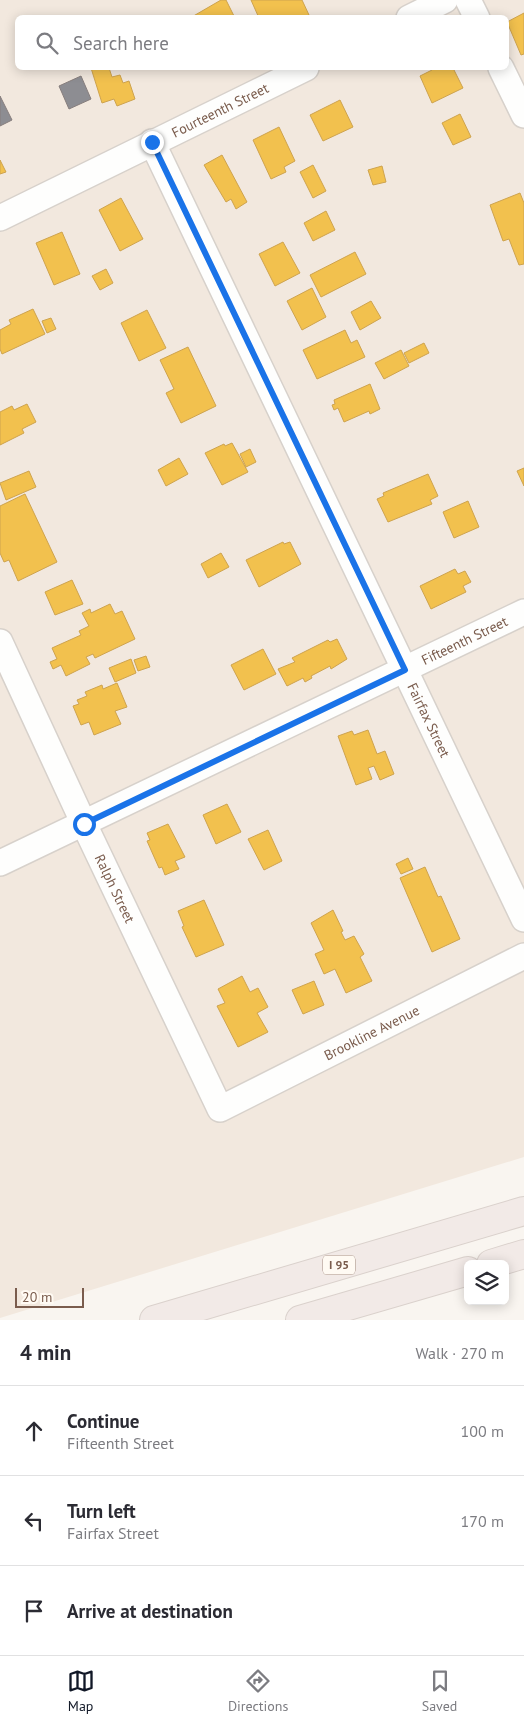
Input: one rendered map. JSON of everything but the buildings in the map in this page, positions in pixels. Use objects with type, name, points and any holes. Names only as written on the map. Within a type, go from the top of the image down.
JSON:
[{"type":"highway","name":"I 95","points":[[154,1320],[524,1210]]},
{"type":"highway","points":[[504,1260],[524,1254]]},
{"type":"highway","points":[[300,1320],[464,1272]]},
{"type":"street","points":[[415,15],[445,0]]},
{"type":"street","points":[[468,0],[475,15]]},
{"type":"street","name":"Fourteenth Street","points":[[0,218],[302,70]]},
{"type":"street","points":[[502,70],[524,115]]},
{"type":"street","name":"Fairfax Street","points":[[152,142],[524,919]]},
{"type":"street","name":"Fifteenth Street","points":[[0,863],[524,612]]},
{"type":"street","name":"Ralph Street","points":[[0,642],[84,824],[220,1109]]},
{"type":"street","name":"Brookline Avenue","points":[[220,1109],[524,956]]},
{"type":"shaded area","points":[[0,0],[524,0],[524,1157],[0,1318]]},
{"type":"route","points":[[84,824],[405,670],[152,142]]}]
